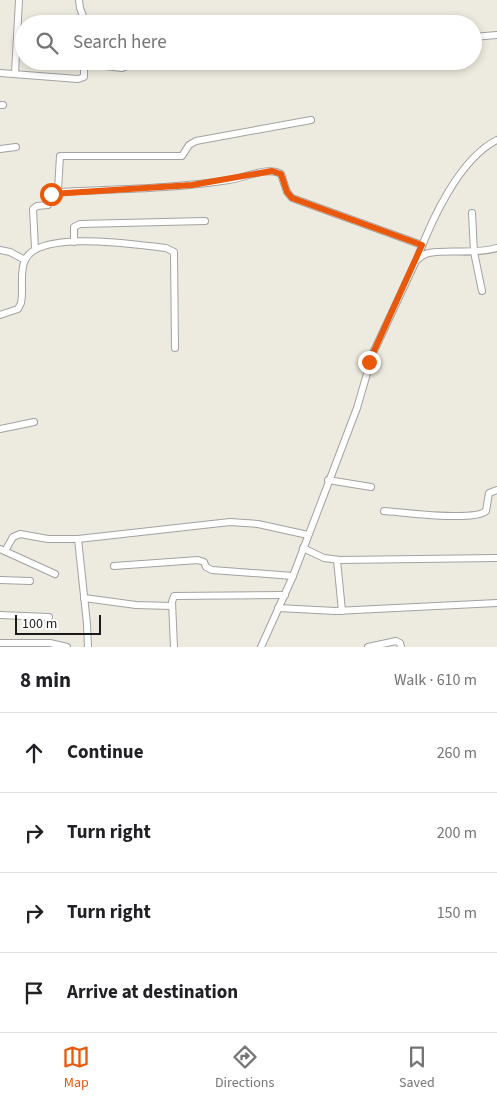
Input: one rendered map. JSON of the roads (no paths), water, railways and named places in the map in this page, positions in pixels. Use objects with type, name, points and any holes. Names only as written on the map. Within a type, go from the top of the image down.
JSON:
[{"type":"street","points":[[18,15],[19,0]]},
{"type":"street","points":[[79,0],[83,15]]},
{"type":"street","points":[[482,36],[497,35]]},
{"type":"street","points":[[0,73],[78,79],[84,77],[84,70]]},
{"type":"street","points":[[56,192],[60,156],[182,156],[189,145],[196,141],[312,120]]},
{"type":"street","points":[[261,647],[293,576],[357,408],[372,353],[416,261],[440,204],[481,150],[497,140]]},
{"type":"street","points":[[0,149],[16,147]]},
{"type":"street","points":[[36,249],[33,209],[37,206],[48,205],[50,195],[56,192],[192,185],[272,171],[281,174],[287,192],[292,198],[422,245]]},
{"type":"street","points":[[472,213],[474,252],[482,290]]},
{"type":"street","points":[[74,242],[74,227],[80,224],[205,221]]},
{"type":"street","points":[[0,315],[18,309],[21,303],[25,260],[36,249],[46,244],[74,242],[171,249],[174,252],[175,348]]},
{"type":"street","points":[[416,261],[421,256],[430,252],[474,252],[497,248]]},
{"type":"street","points":[[0,250],[10,252],[25,260]]},
{"type":"street","points":[[0,429],[34,422]]},
{"type":"street","points":[[328,480],[371,487]]},
{"type":"street","points":[[384,511],[446,516],[479,514],[486,511],[489,493],[497,490]]},
{"type":"street","points":[[55,574],[3,550],[16,535],[48,539],[78,539],[230,522],[258,524],[308,535]]},
{"type":"street","points":[[78,539],[88,647]]},
{"type":"street","points":[[303,548],[324,558],[337,560],[497,558]]},
{"type":"street","points":[[114,566],[198,560],[204,562],[206,567],[212,570],[293,576]]},
{"type":"street","points":[[337,560],[342,611]]},
{"type":"street","points":[[0,580],[30,581]]},
{"type":"street","points":[[174,647],[172,606],[173,598],[177,595],[285,595]]},
{"type":"street","points":[[84,598],[136,605],[172,606]]},
{"type":"street","points":[[278,608],[342,611],[497,603]]},
{"type":"street","points":[[0,615],[49,616]]},
{"type":"street","points":[[368,647],[396,641],[400,643],[401,647]]},
{"type":"street","points":[[0,643],[32,645],[50,643],[67,647]]}]
